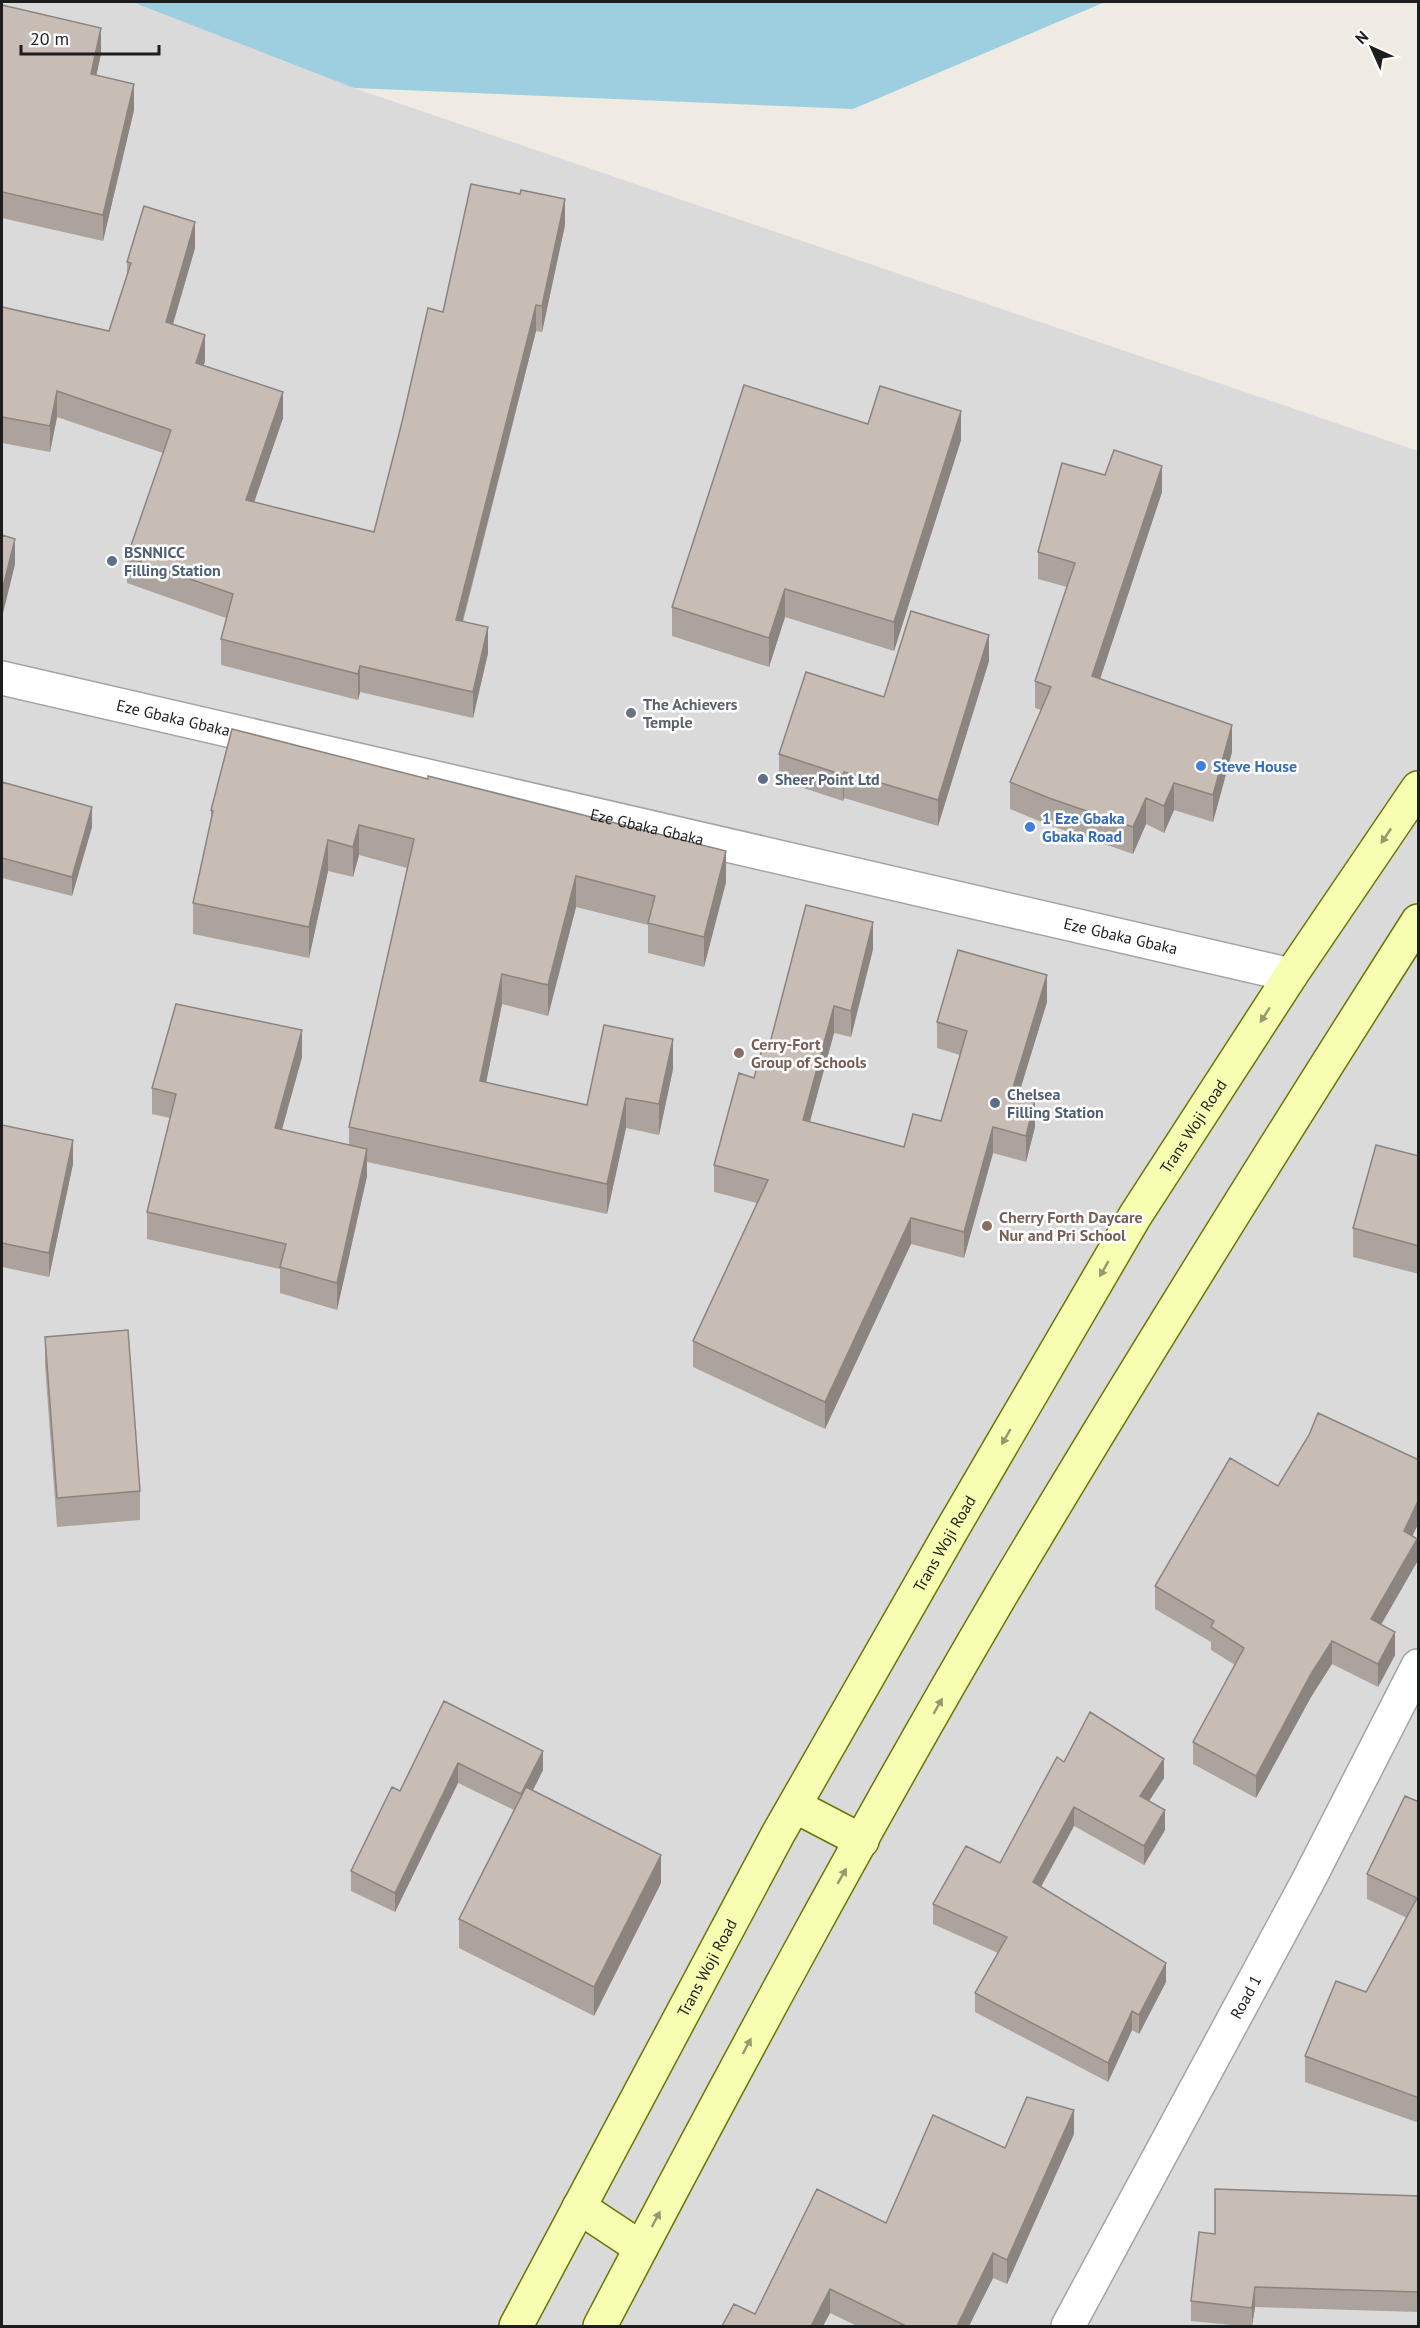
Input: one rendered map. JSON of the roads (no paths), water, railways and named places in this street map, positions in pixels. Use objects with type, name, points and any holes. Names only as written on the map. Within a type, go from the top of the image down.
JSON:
[{"type":"main road","name":"Trans Woji Road","points":[[516,2326],[795,1806],[950,1533],[1135,1216],[1291,975],[1419,788]]},
{"type":"main road","points":[[600,2326],[782,1980],[999,1599],[1182,1293],[1419,921]]},
{"type":"main road","points":[[795,1806],[862,1841]]},
{"type":"main road","points":[[579,2207],[641,2248]]},
{"type":"street","name":"Eze Gbaka Gbaka","points":[[2,678],[1291,975]]},
{"type":"street","name":"Road 1","points":[[1068,2326],[1307,1883],[1419,1666]]},
{"type":"water","points":[[132,2],[1105,2],[853,109],[354,88]]},
{"type":"place","name":"BSNNICC Filling Station","points":[[112,561]]},
{"type":"place","name":"The Achievers Temple","points":[[631,713]]},
{"type":"place","name":"Steve House","points":[[1201,766]]},
{"type":"place","name":"Sheer Point Ltd","points":[[763,779]]},
{"type":"place","name":"1 Eze Gbaka Gbaka Road","points":[[1030,827]]},
{"type":"place","name":"Cerry-Fort Group of Schools","points":[[739,1053]]},
{"type":"place","name":"Chelsea Filling Station","points":[[995,1103]]},
{"type":"place","name":"Cherry Forth Daycare Nur and Pri School","points":[[987,1226]]}]
